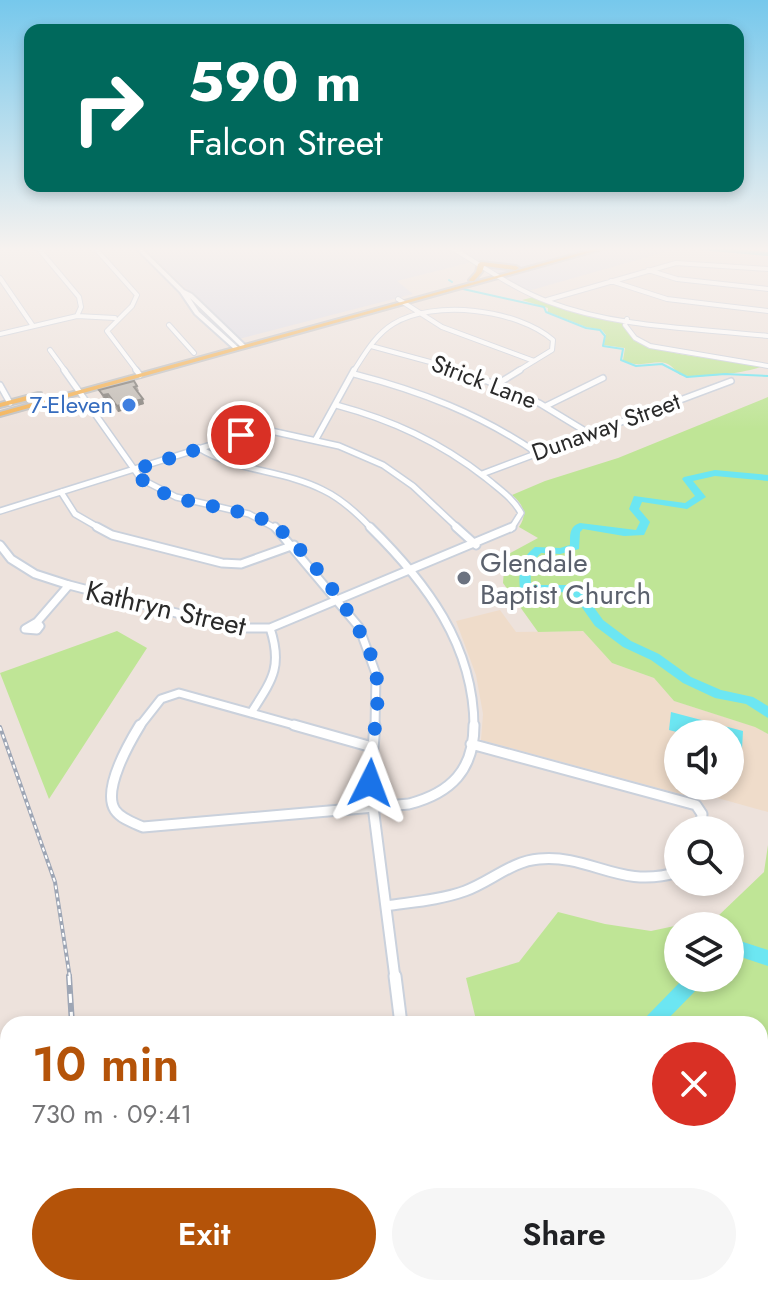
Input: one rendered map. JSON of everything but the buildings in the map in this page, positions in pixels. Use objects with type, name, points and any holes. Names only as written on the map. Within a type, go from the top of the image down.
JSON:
[{"type":"main road","points":[[0,414],[12,406],[373,308]]},
{"type":"main road","points":[[138,372],[194,353],[237,345]]},
{"type":"main road","points":[[0,405],[12,406]]},
{"type":"street","points":[[21,308],[33,326]]},
{"type":"street","points":[[77,316],[80,308]]},
{"type":"street","points":[[128,308],[115,318],[107,331],[138,372]]},
{"type":"street","points":[[194,308],[237,345]]},
{"type":"street","points":[[412,308],[442,327],[534,361]]},
{"type":"street","points":[[571,308],[590,314],[768,336]]},
{"type":"street","points":[[747,308],[768,311]]},
{"type":"street","points":[[316,439],[371,346],[389,327],[407,319],[447,309],[477,311],[541,331],[553,340],[554,347],[499,383]]},
{"type":"street","points":[[197,313],[207,310],[237,345]]},
{"type":"street","points":[[0,334],[77,316],[115,318]]},
{"type":"street","points":[[627,319],[625,325],[630,334],[653,347],[767,367]]},
{"type":"street","points":[[169,325],[194,353]]},
{"type":"street","name":"Strick Lane","points":[[371,346],[450,365],[499,383],[546,406],[590,434]]},
{"type":"street","points":[[50,350],[134,470],[150,486],[176,497],[249,514],[276,527],[340,600],[359,627],[373,660],[378,691],[372,747],[372,806],[400,1016]]},
{"type":"street","points":[[354,374],[404,386],[455,404],[510,433],[537,453]]},
{"type":"street","points":[[546,406],[603,378]]},
{"type":"street","name":"Dunaway Street","points":[[482,474],[731,381]]},
{"type":"street","points":[[0,385],[12,406]]},
{"type":"street","points":[[336,405],[405,425],[456,453],[482,474]]},
{"type":"street","points":[[242,407],[262,429]]},
{"type":"street","points":[[0,511],[262,429],[316,439],[364,455],[404,479],[476,545]]},
{"type":"street","points":[[199,448],[220,461],[283,474],[321,488],[356,513],[410,571],[438,605],[462,652],[473,708],[469,764],[461,777],[439,795],[409,804],[143,827],[126,820],[113,807],[110,790],[114,775],[158,701],[168,694],[179,693],[372,747]]},
{"type":"street","name":"Kathryn Street","points":[[0,545],[11,559],[35,574],[69,585],[234,628],[270,628],[510,530],[516,523],[519,510],[515,502],[482,474]]},
{"type":"street","points":[[61,492],[75,514],[112,535],[222,563],[241,564],[294,545]]},
{"type":"street","points":[[37,622],[69,585]]},
{"type":"street","points":[[251,713],[274,676],[280,652],[270,628]]},
{"type":"street","points":[[471,744],[668,797],[700,809],[700,816]]},
{"type":"street","points":[[386,906],[451,895],[492,881],[525,862],[539,859],[568,861],[631,880],[664,877]]},
{"type":"shaded area","points":[[207,308],[357,308],[239,339]]},
{"type":"shaded area","points":[[500,610],[516,632],[583,631],[612,663],[654,678],[674,701],[734,720],[664,720],[664,790],[481,740],[483,714],[476,675],[456,621]]},
{"type":"shaded area","points":[[744,723],[768,734],[768,812],[725,800],[744,800]]},
{"type":"green space","points":[[548,308],[577,308],[624,321],[629,333],[659,349],[764,366],[723,375],[689,376],[680,375],[666,363],[630,363],[623,360],[625,348],[604,345],[606,335],[602,330],[548,312]]},
{"type":"green space","points":[[768,397],[768,734],[744,723],[744,720],[733,720],[674,701],[654,678],[612,663],[583,631],[538,632],[503,583],[505,556],[538,538],[519,527],[523,510],[512,495],[618,458]]},
{"type":"green space","points":[[117,631],[147,648],[49,799],[0,673]]},
{"type":"green space","points":[[768,845],[768,1016],[475,1016],[466,978],[519,962],[558,912],[651,931],[664,928],[664,992],[744,992],[744,912],[722,912],[739,896],[744,896],[744,891],[764,872]]},
{"type":"water","points":[[671,712],[701,720],[670,720]]},
{"type":"waterway","points":[[545,308],[546,312],[586,328],[600,330],[605,336],[603,346],[623,349],[621,360],[636,366],[662,364],[687,377],[725,374],[768,376]]},
{"type":"waterway","points":[[768,478],[715,473],[687,479],[701,497],[687,506],[638,498],[634,509],[645,522],[640,533],[580,526],[575,532],[575,547],[560,551],[539,549],[528,562],[525,577],[526,589],[574,588],[599,623],[627,644],[655,657],[687,680],[719,695],[749,700],[768,713]]},
{"type":"waterway","points":[[744,950],[768,958]]},
{"type":"waterway","points":[[659,1016],[682,992]]},
{"type":"railway","points":[[0,727],[55,882],[70,978]]},
{"type":"railway","points":[[69,976],[72,1016]]},
{"type":"place","name":"7-Eleven","points":[[129,405]]},
{"type":"place","name":"Glendale Baptist Church","points":[[464,578]]},
{"type":"route","points":[[241,435],[134,470],[150,486],[176,497],[249,514],[276,527],[351,614],[368,644],[378,691],[370,783]]}]
